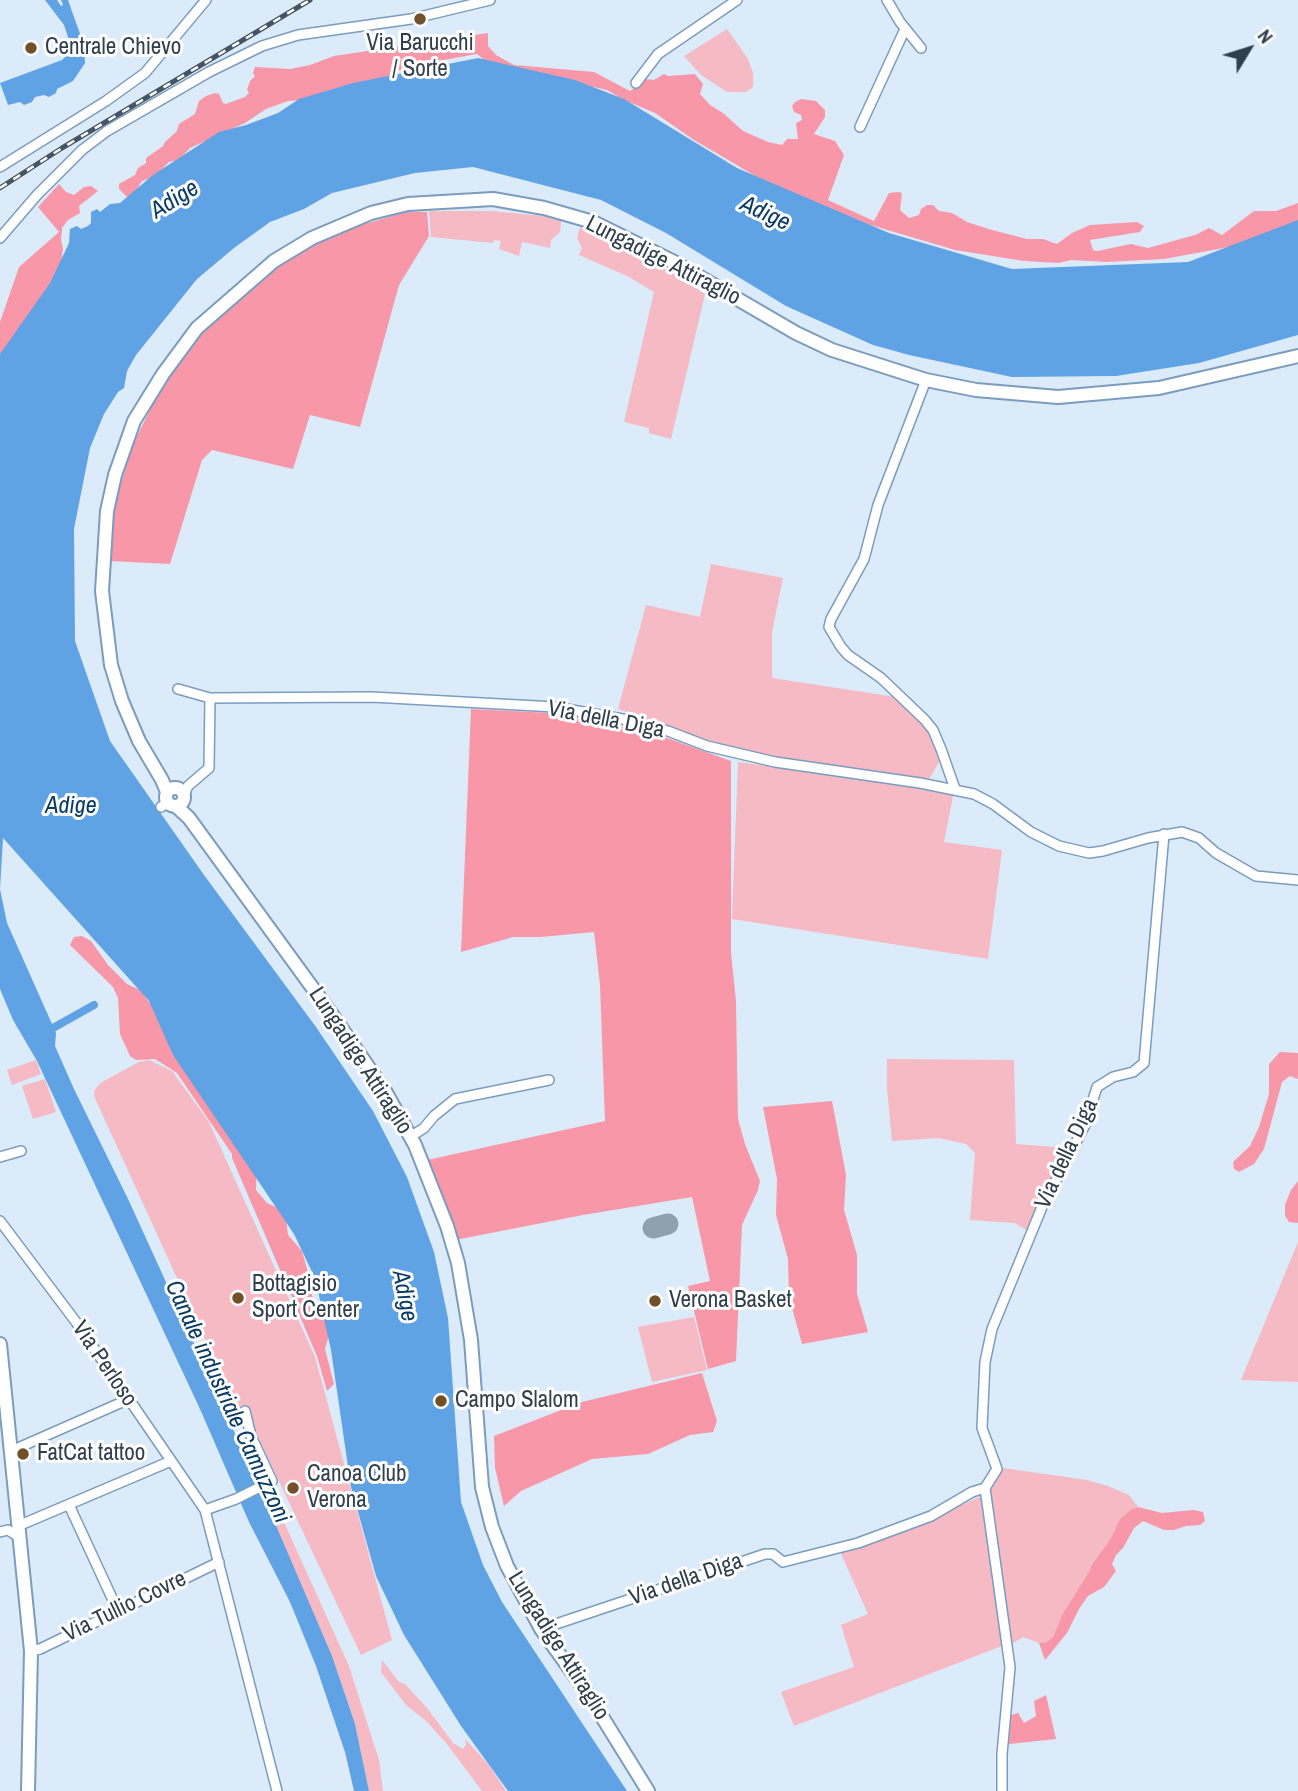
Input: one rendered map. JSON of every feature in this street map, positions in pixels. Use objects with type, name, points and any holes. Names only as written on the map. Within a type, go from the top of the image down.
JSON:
[{"type":"street","points":[[0,167],[106,101],[145,73],[206,0]]},
{"type":"street","points":[[0,238],[37,195],[82,150],[209,72],[262,46],[298,35],[411,19],[490,0]]},
{"type":"street","points":[[636,83],[657,54],[707,23],[737,0]]},
{"type":"street","points":[[887,0],[921,48]]},
{"type":"street","points":[[860,127],[905,29]]},
{"type":"street","name":"Lungadige Attiraglio","points":[[648,1791],[588,1694],[541,1629],[507,1566],[492,1527],[482,1487],[471,1340],[458,1263],[433,1189],[410,1136],[365,1061],[189,818],[139,741],[122,701],[111,665],[102,591],[107,511],[115,475],[134,421],[163,374],[197,328],[274,261],[312,238],[371,214],[408,204],[493,199],[544,208],[593,222],[674,262],[796,333],[832,350],[926,380],[976,390],[1058,397],[1159,388],[1298,356]]},
{"type":"street","points":[[926,380],[878,505],[864,559],[829,623],[848,655],[881,678],[933,730],[955,789]]},
{"type":"street","name":"Via della Diga","points":[[178,689],[210,698],[372,697],[555,707],[628,720],[707,746],[748,756],[955,789],[983,799],[1031,832],[1059,846],[1089,853],[1182,832],[1199,838],[1216,853],[1256,876],[1298,880]]},
{"type":"street","points":[[174,794],[209,768],[210,698]]},
{"type":"street","name":"Via della Diga","points":[[1002,1791],[1002,1754],[1010,1667],[985,1488],[997,1469],[982,1428],[985,1362],[992,1329],[1042,1207],[1084,1125],[1097,1087],[1112,1077],[1133,1072],[1144,1062],[1164,834]]},
{"type":"street","points":[[410,1136],[424,1128],[455,1099],[549,1080]]},
{"type":"street","points":[[0,1157],[21,1151]]},
{"type":"street","name":"Via Perloso","points":[[0,1221],[76,1322],[205,1510],[277,1791]]},
{"type":"street","points":[[0,1344],[32,1651],[28,1791]]},
{"type":"street","points":[[11,1451],[127,1400]]},
{"type":"street","points":[[205,1510],[269,1483],[251,1436],[245,1411]]},
{"type":"street","points":[[0,1532],[18,1531],[69,1505],[171,1461]]},
{"type":"street","name":"Via della Diga","points":[[541,1629],[765,1554],[773,1553],[783,1562],[858,1543],[931,1516],[972,1492],[985,1488]]},
{"type":"street","points":[[69,1505],[118,1611]]},
{"type":"street","name":"Via Tullio Covre","points":[[32,1651],[219,1562]]},
{"type":"shaded area","points":[[727,29],[748,59],[753,73],[753,87],[746,92],[727,92],[701,75],[684,56]]},
{"type":"shaded area","points":[[488,33],[488,46],[496,55],[514,65],[594,72],[630,91],[646,79],[654,80],[664,74],[695,74],[703,84],[700,94],[710,105],[743,131],[782,145],[787,139],[798,139],[796,123],[802,120],[801,115],[794,112],[792,106],[795,102],[801,99],[816,101],[825,110],[825,117],[814,134],[835,141],[844,155],[828,200],[874,221],[889,193],[898,192],[902,193],[900,210],[909,218],[919,215],[921,209],[927,205],[933,205],[939,211],[952,213],[967,222],[992,230],[1057,244],[1090,225],[1137,222],[1144,226],[1140,232],[1090,240],[1093,250],[1097,251],[1131,244],[1148,248],[1195,235],[1209,228],[1222,235],[1254,211],[1276,211],[1298,203],[1298,221],[1251,243],[1164,259],[1107,262],[1071,260],[1059,263],[1024,261],[955,250],[867,224],[764,181],[694,140],[655,113],[607,90],[487,62],[477,54],[433,62],[410,73],[398,70],[391,76],[314,99],[288,101],[266,109],[245,123],[190,148],[179,160],[169,162],[154,177],[142,181],[130,200],[119,189],[119,184],[135,175],[138,168],[146,163],[146,158],[163,146],[177,131],[179,124],[195,114],[199,101],[215,93],[219,94],[226,104],[245,97],[249,93],[247,90],[250,81],[255,76],[255,67],[290,69],[334,56]]},
{"type":"shaded area","points":[[59,184],[66,192],[74,195],[84,187],[91,186],[98,191],[79,206],[80,213],[68,220],[62,228],[63,249],[59,277],[0,383],[0,322],[19,267],[59,232],[38,207]]},
{"type":"shaded area","points":[[429,211],[491,211],[543,216],[561,221],[560,232],[551,240],[550,248],[522,242],[519,256],[499,249],[501,241],[494,240],[493,243],[431,237]]},
{"type":"shaded area","points":[[407,212],[427,212],[429,236],[399,285],[360,427],[310,415],[293,469],[212,450],[202,460],[170,564],[109,561],[114,505],[134,442],[156,398],[196,339],[221,312],[299,251],[353,227]]},
{"type":"shaded area","points":[[580,227],[642,254],[705,294],[671,439],[649,433],[649,428],[624,422],[654,292],[629,277],[579,255],[582,248],[577,238]]},
{"type":"shaded area","points":[[711,564],[783,578],[772,632],[772,678],[896,697],[923,722],[937,747],[941,759],[929,779],[738,752],[618,709],[646,605],[700,617]]},
{"type":"shaded area","points":[[471,709],[571,714],[659,735],[731,761],[731,953],[736,1001],[738,1119],[760,1181],[742,1225],[736,1361],[708,1369],[688,1286],[710,1281],[692,1197],[455,1240],[427,1160],[605,1121],[600,985],[594,932],[513,937],[461,952]]},
{"type":"shaded area","points":[[738,762],[954,791],[944,842],[1002,850],[988,959],[732,919]]},
{"type":"shaded area","points":[[82,936],[91,941],[108,965],[127,984],[140,990],[164,1022],[171,1040],[172,1053],[257,1165],[256,1190],[267,1203],[278,1208],[286,1219],[288,1235],[302,1251],[312,1296],[325,1316],[329,1335],[325,1349],[334,1384],[327,1391],[317,1356],[232,1154],[177,1073],[155,1059],[136,1060],[130,1056],[120,1034],[118,998],[113,987],[70,945],[74,937]]},
{"type":"shaded area","points":[[1280,1052],[1298,1053],[1298,1079],[1290,1076],[1282,1082],[1264,1149],[1254,1164],[1239,1172],[1234,1169],[1233,1162],[1250,1146],[1259,1127],[1269,1094],[1269,1064]]},
{"type":"shaded area","points":[[887,1059],[1014,1060],[1016,1144],[1055,1147],[1074,1153],[1034,1235],[1015,1223],[970,1220],[975,1153],[966,1144],[938,1138],[892,1141]]},
{"type":"shaded area","points":[[36,1060],[41,1074],[12,1085],[7,1070]]},
{"type":"shaded area","name":"Bottagisio Sport Center","points":[[149,1060],[172,1071],[209,1122],[315,1357],[392,1640],[361,1655],[245,1409],[238,1412],[94,1096],[95,1089],[102,1082],[139,1062]]},
{"type":"shaded area","points":[[45,1079],[56,1112],[33,1119],[22,1086]]},
{"type":"shaded area","points":[[832,1101],[846,1175],[844,1210],[857,1255],[857,1294],[868,1332],[802,1344],[789,1297],[788,1259],[776,1215],[777,1179],[763,1107]]},
{"type":"shaded area","points":[[1298,1181],[1298,1223],[1289,1222],[1285,1216],[1285,1205]]},
{"type":"shaded area","points":[[1298,1242],[1298,1382],[1241,1380],[1272,1305]]},
{"type":"shaded area","points":[[694,1317],[707,1370],[652,1382],[638,1327]]},
{"type":"shaded area","points":[[702,1373],[717,1421],[713,1432],[690,1435],[648,1454],[592,1459],[521,1491],[504,1506],[495,1468],[494,1436],[582,1402]]},
{"type":"shaded area","points":[[1003,1468],[1087,1480],[1108,1486],[1129,1495],[1138,1507],[1120,1519],[1110,1540],[1091,1564],[1062,1615],[1053,1637],[1045,1643],[1023,1637],[1008,1646],[987,1486]]},
{"type":"shaded area","points":[[269,1489],[349,1666],[379,1760],[383,1791],[369,1791],[355,1724],[332,1656],[262,1495]]},
{"type":"shaded area","points":[[981,1496],[1002,1646],[794,1726],[781,1692],[854,1667],[841,1625],[868,1614],[838,1547],[927,1521]]},
{"type":"shaded area","points":[[1138,1507],[1162,1513],[1194,1510],[1203,1512],[1205,1521],[1200,1525],[1164,1530],[1143,1521],[1134,1528],[1112,1564],[1116,1571],[1104,1587],[1088,1596],[1067,1633],[1045,1660],[1039,1643],[1045,1643],[1053,1637],[1062,1615],[1091,1565],[1110,1540],[1120,1519]]},
{"type":"shaded area","points":[[382,1660],[399,1682],[405,1684],[427,1708],[453,1743],[463,1749],[466,1745],[465,1739],[488,1764],[506,1791],[482,1791],[447,1744],[426,1721],[406,1705],[381,1672]]},
{"type":"shaded area","points":[[1046,1695],[1056,1739],[1009,1744],[1011,1715],[1018,1713],[1024,1723],[1036,1716],[1034,1701]]},
{"type":"water","points":[[45,0],[57,0],[61,6],[61,0],[68,0],[84,45],[85,63],[73,81],[57,89],[56,93],[49,97],[35,97],[32,102],[24,105],[20,102],[8,105],[0,83],[62,60],[69,53],[70,43],[64,25]]},
{"type":"water","name":"Adige","points":[[478,58],[575,80],[624,99],[737,168],[889,233],[1012,269],[1188,262],[1298,220],[1298,335],[1199,363],[1116,376],[1012,377],[873,345],[786,306],[666,233],[601,200],[473,167],[415,173],[332,193],[304,209],[270,222],[234,248],[197,279],[136,355],[127,371],[124,388],[118,392],[104,414],[90,448],[74,529],[75,641],[110,741],[316,1027],[373,1111],[407,1177],[434,1252],[448,1318],[461,1502],[483,1565],[502,1602],[627,1791],[508,1791],[461,1726],[404,1635],[376,1576],[351,1487],[331,1350],[315,1278],[294,1234],[173,1055],[149,1001],[3,838],[0,889],[0,354],[50,283],[69,243],[70,229],[88,226],[91,223],[91,212],[97,209],[100,212],[110,204],[120,203],[153,175],[219,132],[278,113],[299,99],[353,83]]},
{"type":"water","points":[[0,889],[7,923],[56,1033],[55,1046],[259,1486],[332,1656],[355,1724],[369,1791],[354,1791],[345,1752],[316,1666],[290,1602],[249,1522],[200,1409],[37,1061],[13,1020],[0,989]]},
{"type":"waterway","name":"Canale industriale Camuzzoni","points":[[44,1033],[94,1005]]},
{"type":"taxiway","points":[[653,1228],[668,1224]]},
{"type":"railway","points":[[0,188],[310,0]]},
{"type":"place","name":"Via Barucchi / Sorte","points":[[420,19]]},
{"type":"place","name":"Centrale Chievo","points":[[31,48]]},
{"type":"place","name":"Bottagisio Sport Center","points":[[238,1298]]},
{"type":"place","name":"Verona Basket","points":[[655,1301]]},
{"type":"place","name":"Campo Slalom","points":[[441,1401]]},
{"type":"place","name":"FatCat tattoo","points":[[23,1454]]},
{"type":"place","name":"Canoa Club Verona","points":[[293,1488]]}]
